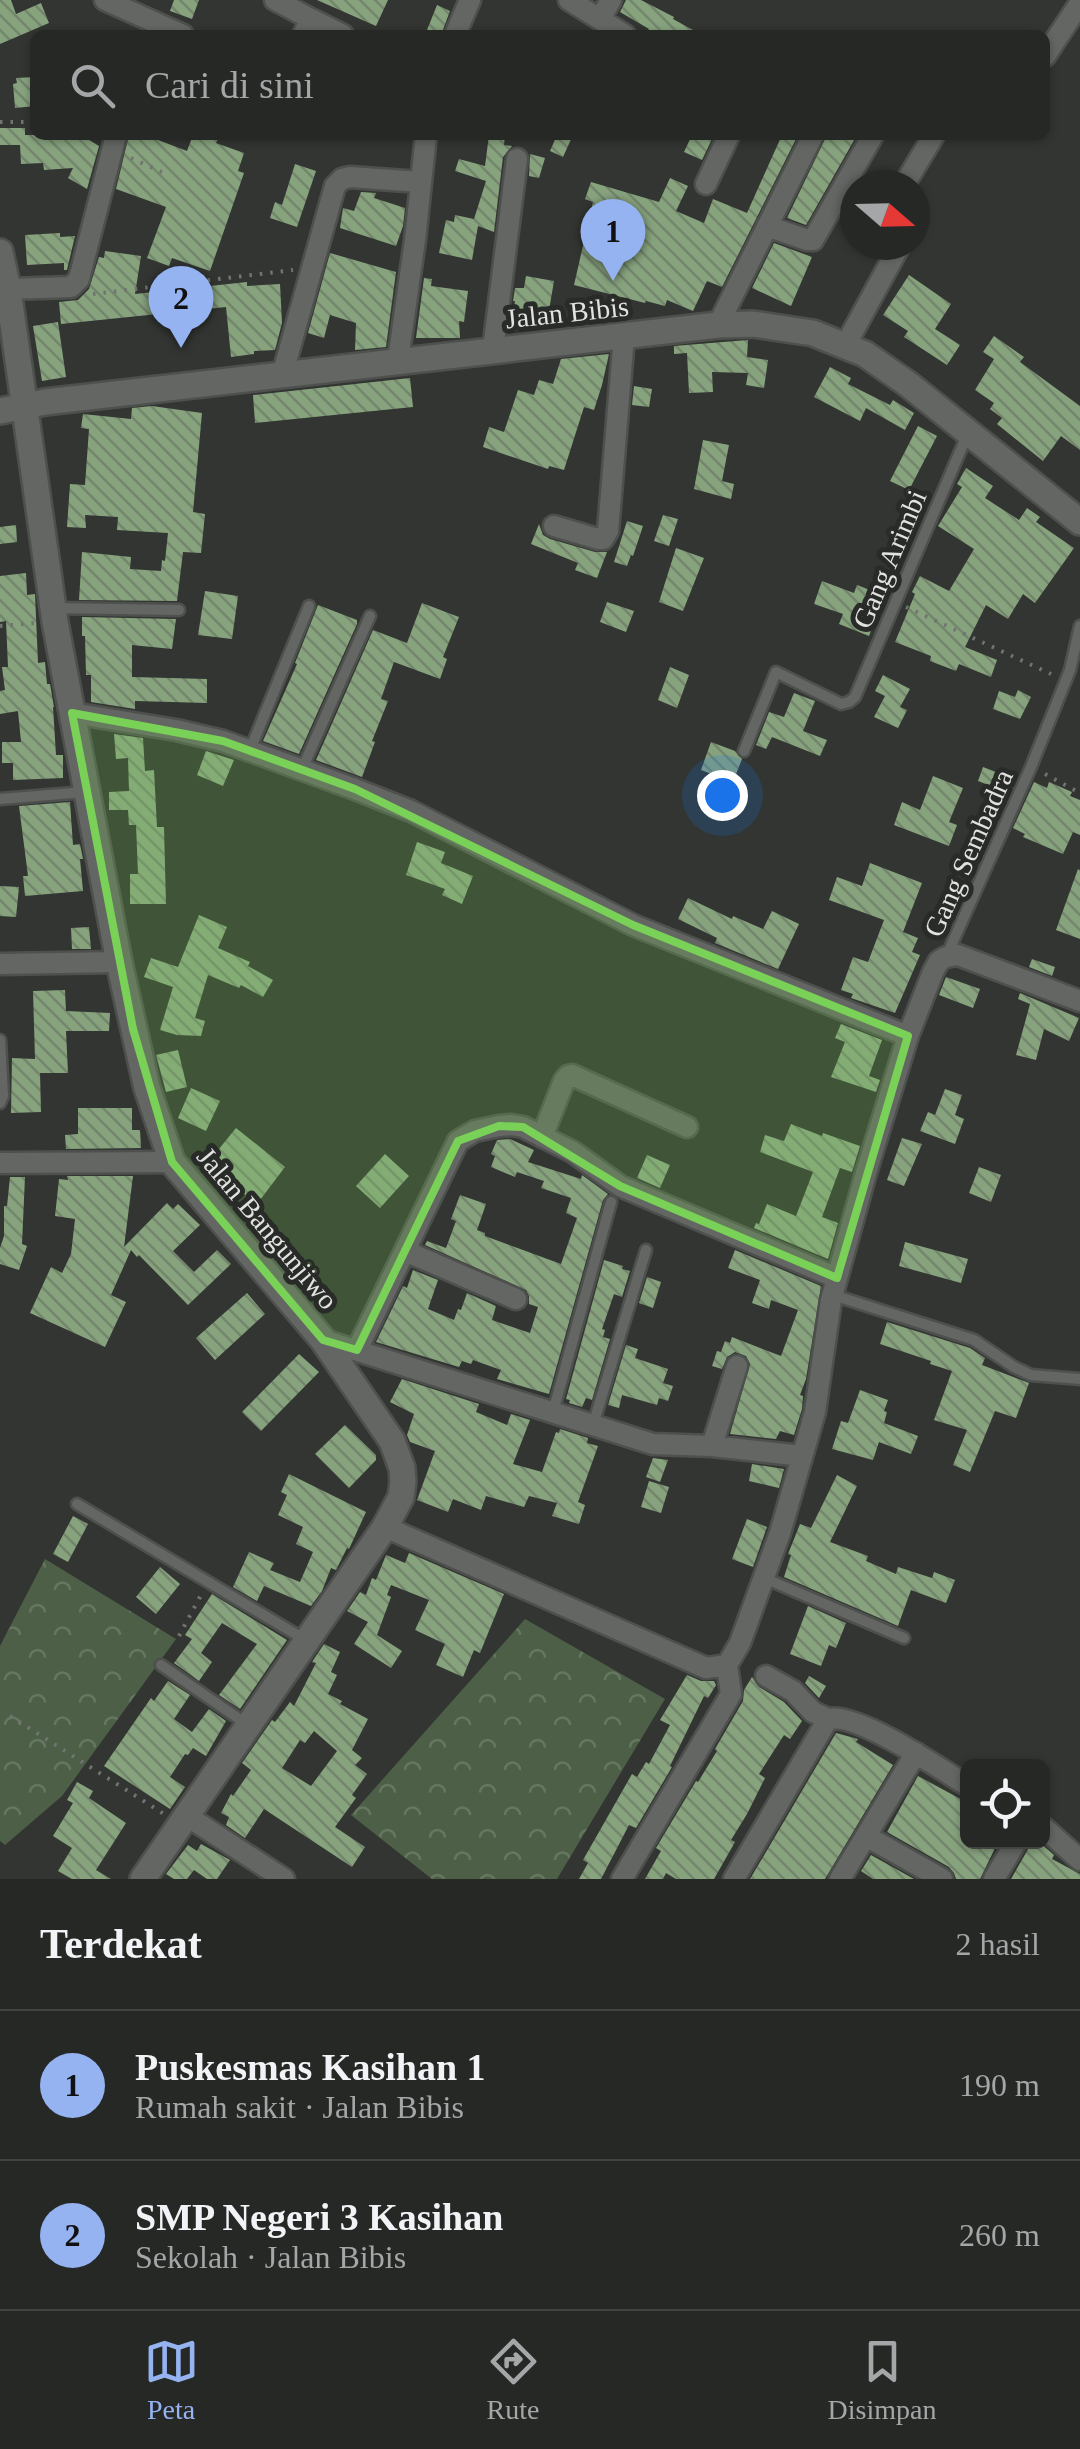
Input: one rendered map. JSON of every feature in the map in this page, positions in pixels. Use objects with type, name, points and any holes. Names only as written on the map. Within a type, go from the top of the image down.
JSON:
[{"type":"main road","name":"Jalan Bangunjiwo","points":[[0,252],[8,289],[12,408],[147,1088],[172,1162],[323,1340],[392,1441],[402,1468],[401,1497],[384,1527],[144,1879]]},
{"type":"main road","name":"Jalan Bibis","points":[[12,408],[398,360],[718,324],[753,324],[813,333],[865,354],[1080,522]]},
{"type":"street","points":[[105,0],[146,27]]},
{"type":"street","points":[[275,0],[307,27]]},
{"type":"street","points":[[457,30],[470,0]]},
{"type":"street","points":[[569,0],[617,30]]},
{"type":"street","points":[[600,19],[611,0]]},
{"type":"street","points":[[1050,48],[1080,3]]},
{"type":"street","points":[[8,289],[76,284],[115,140]]},
{"type":"street","points":[[398,360],[425,140]]},
{"type":"street","points":[[706,184],[727,140]]},
{"type":"street","points":[[718,324],[811,140]]},
{"type":"street","points":[[767,226],[814,240],[871,140]]},
{"type":"street","points":[[913,170],[931,140]]},
{"type":"street","points":[[493,350],[518,159]]},
{"type":"street","points":[[282,376],[335,186],[350,177],[420,182]]},
{"type":"street","points":[[845,346],[892,260]]},
{"type":"street","points":[[554,526],[598,539],[603,539],[608,531],[624,336]]},
{"type":"street","points":[[72,714],[200,734],[302,769],[410,812],[633,925],[908,1036]]},
{"type":"street","points":[[622,1879],[730,1694],[727,1665],[740,1643],[780,1533],[815,1412],[835,1286],[908,1036],[933,972],[946,957],[971,958],[1080,1002]]},
{"type":"street","points":[[0,964],[119,962]]},
{"type":"street","points":[[542,1136],[564,1081],[572,1075],[687,1127]]},
{"type":"street","points":[[357,1350],[458,1140],[475,1131],[512,1125],[574,1152],[620,1186],[835,1286]]},
{"type":"street","points":[[1,1167],[172,1162]]},
{"type":"street","points":[[404,1251],[516,1299]]},
{"type":"street","points":[[323,1340],[653,1444],[802,1456]]},
{"type":"street","points":[[712,1446],[736,1366]]},
{"type":"street","points":[[384,1527],[706,1668],[727,1665]]},
{"type":"street","points":[[766,1676],[793,1692],[813,1712],[828,1720],[836,1718],[856,1724],[916,1752],[960,1781]]},
{"type":"street","points":[[734,1879],[828,1720]]},
{"type":"street","points":[[840,1879],[916,1752]]},
{"type":"street","points":[[184,1820],[284,1879]]},
{"type":"street","points":[[1050,1833],[1080,1860]]},
{"type":"street","points":[[866,1836],[942,1879]]},
{"type":"street","points":[[994,1879],[1012,1849]]},
{"type":"lane","name":"Gang Arimbi","points":[[744,750],[776,672],[841,704],[856,697],[968,432]]},
{"type":"lane","points":[[250,750],[309,606]]},
{"type":"lane","points":[[54,615],[179,610]]},
{"type":"lane","points":[[302,769],[370,616]]},
{"type":"lane","name":"Gang Sembadra","points":[[946,957],[1031,767],[1070,670],[1080,626]]},
{"type":"lane","points":[[0,799],[86,792]]},
{"type":"lane","points":[[0,1040],[4,1096],[0,1103]]},
{"type":"lane","points":[[552,1412],[611,1202]]},
{"type":"lane","points":[[593,1425],[646,1250]]},
{"type":"lane","points":[[835,1286],[974,1340],[1031,1375],[1080,1379]]},
{"type":"lane","points":[[78,1504],[306,1641]]},
{"type":"lane","points":[[764,1578],[904,1638]]},
{"type":"lane","points":[[161,1665],[248,1726]]},
{"type":"path","points":[[0,122],[30,122]]},
{"type":"path","points":[[95,293],[312,268]]},
{"type":"path","points":[[895,602],[1065,681]]},
{"type":"path","points":[[0,626],[54,615]]},
{"type":"path","name":"Gang Sembadra","points":[[1031,767],[1080,793]]},
{"type":"path","points":[[179,1636],[208,1582]]},
{"type":"path","points":[[10,1716],[184,1820]]},
{"type":"highlighted area","points":[[72,713],[223,741],[355,789],[633,925],[908,1036],[837,1278],[620,1186],[523,1127],[499,1126],[458,1141],[357,1350],[323,1340],[172,1162],[133,1029]]},
{"type":"green space","points":[[45,1559],[176,1639],[62,1796],[5,1845],[0,1841],[0,1646]]},
{"type":"green space","points":[[525,1619],[665,1699],[557,1879],[432,1879],[351,1815]]},
{"type":"building","points":[[0,0],[11,0],[16,14],[41,3],[49,23],[0,44]]},
{"type":"building","points":[[174,0],[199,0],[192,19],[170,11]]},
{"type":"building","points":[[317,0],[388,0],[376,26]]},
{"type":"building","points":[[626,0],[641,0],[693,30],[648,30],[620,12]]},
{"type":"building","points":[[437,5],[450,11],[443,30],[427,30]]},
{"type":"building","points":[[30,77],[30,106],[15,108],[16,78]]},
{"type":"building","points":[[0,128],[25,128],[30,140],[89,140],[99,146],[87,189],[68,178],[73,168],[44,170],[43,163],[21,164],[20,145],[0,145]]},
{"type":"building","points":[[128,140],[158,140],[187,151],[191,140],[218,140],[216,143],[244,153],[238,171],[244,173],[210,271],[172,258],[169,266],[147,258],[166,207],[116,189]]},
{"type":"building","points":[[488,140],[504,140],[504,145],[512,146],[503,157],[494,232],[478,226],[472,260],[439,253],[446,220],[454,222],[455,215],[474,219],[486,181],[455,171],[459,159],[485,166]]},
{"type":"building","points":[[555,140],[571,140],[563,157],[550,151]]},
{"type":"building","points":[[690,140],[712,140],[702,160],[684,152]]},
{"type":"building","points":[[780,140],[796,140],[722,287],[707,281],[693,311],[667,300],[665,306],[645,303],[574,285],[593,202],[585,199],[591,182],[659,202],[670,178],[688,186],[676,211],[704,223],[713,199],[747,213]]},
{"type":"building","points":[[825,140],[854,140],[806,225],[787,218]]},
{"type":"building","points":[[530,154],[545,158],[539,178],[529,176]]},
{"type":"building","points":[[295,164],[316,171],[297,227],[270,218],[275,202],[282,205]]},
{"type":"building","points":[[361,192],[376,193],[374,198],[405,208],[396,246],[340,228],[343,208],[354,211]]},
{"type":"building","points":[[60,233],[60,237],[75,236],[67,270],[64,263],[27,265],[25,235]]},
{"type":"building","points":[[774,243],[812,257],[791,306],[752,288]]},
{"type":"building","points":[[105,251],[141,256],[135,294],[247,282],[247,286],[280,284],[282,323],[275,350],[231,357],[226,307],[61,324],[59,302],[78,300],[89,289],[99,257],[104,258]]},
{"type":"building","points":[[330,253],[396,272],[386,347],[355,350],[356,323],[330,315],[324,338],[308,333]]},
{"type":"building","points":[[909,275],[951,304],[935,329],[960,345],[947,365],[904,337],[908,331],[883,315]]},
{"type":"building","points":[[526,276],[554,281],[546,328],[510,330],[515,288],[524,288]]},
{"type":"building","points":[[424,278],[432,279],[431,286],[468,291],[464,322],[459,321],[460,338],[416,338]]},
{"type":"building","points":[[58,322],[66,377],[42,381],[33,326]]},
{"type":"building","points":[[994,336],[1024,357],[1020,362],[1080,406],[1080,450],[1061,436],[1043,461],[997,424],[1002,418],[990,409],[994,403],[975,390],[994,359],[983,352]]},
{"type":"building","points":[[748,340],[747,357],[768,360],[764,388],[746,385],[748,373],[712,372],[713,392],[689,393],[687,353],[674,354],[674,346]]},
{"type":"building","points":[[609,354],[594,410],[584,407],[564,470],[549,466],[548,469],[483,447],[489,427],[504,432],[518,390],[534,395],[539,380],[553,384],[561,359]]},
{"type":"building","points":[[830,367],[851,378],[848,384],[890,405],[893,400],[914,413],[905,430],[866,408],[860,421],[814,397]]},
{"type":"building","points":[[410,378],[413,407],[255,423],[253,395]]},
{"type":"building","points":[[634,386],[652,389],[649,407],[632,405]]},
{"type":"building","points":[[152,406],[202,413],[193,512],[205,514],[201,553],[183,552],[177,601],[79,600],[82,552],[131,557],[130,569],[161,571],[162,560],[165,561],[168,533],[117,530],[118,517],[85,515],[86,528],[67,527],[70,484],[85,485],[89,429],[81,428],[83,414],[131,419],[132,408]]},
{"type":"building","points":[[918,426],[937,436],[909,490],[890,481]]},
{"type":"building","points":[[703,440],[729,445],[722,481],[734,484],[731,499],[694,489]]},
{"type":"building","points":[[966,468],[993,486],[985,498],[1019,520],[1027,508],[1040,517],[1036,522],[1074,548],[1035,603],[1023,594],[1008,619],[986,605],[965,647],[997,660],[991,677],[959,664],[956,671],[895,642],[920,576],[949,591],[974,549],[938,526],[962,487],[957,484]]},
{"type":"building","points":[[663,515],[678,519],[669,546],[654,541]]},
{"type":"building","points":[[627,521],[643,526],[627,566],[614,562]]},
{"type":"building","points":[[539,524],[543,535],[550,539],[607,552],[597,578],[575,570],[578,563],[531,544]]},
{"type":"building","points":[[16,525],[17,542],[0,544],[0,527]]},
{"type":"building","points":[[676,548],[704,558],[683,611],[659,602]]},
{"type":"building","points":[[26,573],[27,595],[35,594],[38,663],[45,662],[50,684],[56,755],[63,755],[63,778],[13,780],[13,763],[2,763],[2,742],[21,742],[18,711],[0,714],[0,691],[5,690],[2,667],[8,667],[6,621],[0,622],[0,576]]},
{"type":"building","points":[[822,581],[854,593],[857,585],[885,596],[869,636],[839,624],[843,614],[814,604]]},
{"type":"building","points":[[205,591],[238,596],[232,639],[198,635]]},
{"type":"building","points":[[607,602],[634,611],[626,632],[600,622]]},
{"type":"building","points":[[422,603],[459,617],[443,657],[447,659],[440,679],[394,662],[381,699],[388,701],[362,777],[316,760],[373,630],[407,643]]},
{"type":"building","points":[[318,605],[357,620],[357,624],[299,754],[263,741]]},
{"type":"building","points":[[82,617],[176,619],[172,649],[132,645],[132,677],[207,679],[207,703],[135,701],[135,709],[91,702]]},
{"type":"building","points":[[670,667],[689,675],[677,708],[658,700]]},
{"type":"building","points":[[883,675],[910,689],[900,707],[907,710],[898,728],[874,717],[885,696],[875,691]]},
{"type":"building","points":[[1018,690],[1031,697],[1020,719],[993,709],[999,691],[1015,697]]},
{"type":"building","points":[[794,693],[815,701],[803,731],[827,740],[820,756],[772,737],[766,749],[756,745],[769,712],[784,717]]},
{"type":"building","points":[[114,734],[143,738],[145,771],[154,770],[157,827],[164,827],[166,904],[130,904],[130,874],[138,874],[136,825],[129,825],[128,810],[109,810],[109,792],[129,791],[128,758],[116,759]]},
{"type":"building","points":[[711,742],[735,751],[742,759],[733,782],[701,770]]},
{"type":"building","points":[[206,751],[234,760],[223,786],[197,775]]},
{"type":"building","points":[[983,767],[1016,780],[1010,793],[978,781]]},
{"type":"building","points":[[933,776],[963,788],[949,822],[957,825],[949,846],[894,825],[902,802],[920,810]]},
{"type":"building","points":[[1034,782],[1047,788],[1049,782],[1080,800],[1080,835],[1073,832],[1063,854],[1023,837],[1025,834],[1013,828]]},
{"type":"building","points":[[70,802],[73,845],[80,844],[83,859],[83,891],[25,896],[23,876],[28,876],[19,806]]},
{"type":"building","points":[[417,842],[445,852],[441,863],[473,876],[462,904],[442,895],[445,889],[406,875]]},
{"type":"building","points":[[870,863],[922,883],[903,932],[918,938],[912,952],[920,955],[895,1013],[851,998],[853,994],[841,990],[853,957],[868,962],[884,920],[829,900],[837,877],[862,886]]},
{"type":"building","points":[[1080,870],[1080,939],[1056,930]]},
{"type":"building","points":[[0,886],[19,887],[16,917],[0,916]]},
{"type":"building","points":[[688,898],[763,929],[772,911],[799,924],[778,969],[715,943],[717,938],[678,919]]},
{"type":"building","points":[[199,915],[227,927],[218,948],[250,962],[248,966],[273,980],[263,997],[208,975],[195,1018],[205,1021],[201,1036],[177,1035],[160,1030],[173,987],[144,977],[151,958],[178,967]]},
{"type":"building","points":[[89,927],[91,949],[72,949],[71,928]]},
{"type":"building","points":[[1032,959],[1055,967],[1052,976],[1029,967]]},
{"type":"building","points":[[946,977],[980,989],[973,1008],[939,995]]},
{"type":"building","points":[[65,990],[66,1011],[110,1013],[109,1031],[66,1031],[68,1073],[40,1073],[41,1112],[11,1113],[12,1058],[35,1059],[33,991]]},
{"type":"building","points":[[1020,993],[1079,1018],[1069,1041],[1044,1029],[1036,1060],[1016,1055],[1030,1004],[1018,999]]},
{"type":"building","points":[[841,1024],[882,1040],[869,1076],[880,1080],[876,1092],[831,1077],[845,1042],[835,1038]]},
{"type":"building","points":[[178,1050],[187,1087],[166,1092],[156,1055]]},
{"type":"building","points":[[191,1088],[220,1101],[206,1131],[178,1118]]},
{"type":"building","points":[[945,1089],[962,1095],[955,1115],[964,1119],[955,1144],[920,1131],[928,1112],[935,1115]]},
{"type":"building","points":[[78,1108],[132,1108],[132,1130],[140,1130],[141,1148],[66,1149],[65,1135],[78,1134]]},
{"type":"building","points":[[791,1124],[860,1146],[852,1172],[840,1168],[822,1217],[838,1223],[828,1259],[754,1228],[767,1204],[796,1216],[813,1172],[760,1152],[765,1135],[784,1141]]},
{"type":"building","points":[[236,1128],[285,1167],[257,1204],[224,1178],[218,1186],[201,1171]]},
{"type":"building","points":[[902,1138],[922,1144],[904,1186],[887,1180]]},
{"type":"building","points":[[510,1139],[534,1150],[528,1162],[581,1179],[582,1175],[608,1194],[603,1200],[549,1394],[497,1379],[501,1370],[473,1360],[471,1364],[462,1361],[459,1367],[376,1342],[413,1270],[438,1280],[428,1309],[454,1320],[467,1293],[496,1306],[492,1320],[530,1333],[538,1307],[529,1304],[526,1290],[425,1245],[427,1241],[446,1248],[460,1195],[486,1204],[477,1230],[485,1236],[561,1264],[577,1218],[566,1213],[571,1198],[541,1188],[544,1181],[517,1172],[515,1177],[491,1167],[497,1140]]},
{"type":"building","points":[[385,1154],[409,1176],[380,1208],[356,1186]]},
{"type":"building","points":[[647,1155],[670,1165],[660,1188],[637,1178]]},
{"type":"building","points":[[979,1167],[1001,1175],[991,1202],[969,1193]]},
{"type":"building","points":[[67,1176],[133,1176],[124,1247],[167,1203],[173,1209],[178,1204],[200,1225],[173,1251],[194,1272],[217,1250],[231,1264],[188,1305],[131,1250],[111,1295],[126,1302],[105,1347],[30,1313],[51,1267],[62,1273],[71,1254],[75,1219],[55,1216],[59,1179],[68,1180]]},
{"type":"building","points":[[10,1177],[25,1177],[22,1244],[27,1246],[19,1270],[0,1264]]},
{"type":"building","points":[[905,1242],[968,1259],[961,1283],[899,1266]]},
{"type":"building","points":[[735,1250],[821,1286],[800,1395],[802,1409],[794,1435],[780,1431],[776,1439],[730,1434],[750,1364],[746,1356],[735,1352],[727,1357],[722,1369],[712,1366],[717,1351],[721,1352],[725,1341],[730,1343],[732,1337],[781,1356],[798,1310],[771,1300],[769,1309],[752,1303],[760,1280],[728,1268]]},
{"type":"building","points":[[604,1260],[630,1271],[622,1297],[614,1294],[602,1329],[603,1337],[610,1339],[592,1400],[586,1398],[582,1407],[566,1399]]},
{"type":"building","points":[[647,1277],[661,1282],[653,1308],[639,1303]]},
{"type":"building","points":[[247,1293],[265,1314],[215,1360],[196,1338]]},
{"type":"building","points":[[887,1322],[970,1348],[985,1358],[982,1365],[1029,1383],[1016,1418],[995,1411],[970,1472],[953,1465],[967,1430],[934,1420],[952,1371],[880,1344]]},
{"type":"building","points":[[626,1345],[638,1349],[635,1358],[668,1369],[663,1383],[673,1386],[668,1401],[659,1398],[657,1405],[622,1395],[619,1408],[608,1405]]},
{"type":"building","points":[[299,1354],[319,1372],[261,1431],[242,1412]]},
{"type":"building","points":[[402,1379],[479,1404],[476,1412],[507,1425],[511,1414],[530,1420],[513,1464],[542,1472],[560,1429],[588,1438],[587,1443],[598,1446],[578,1502],[585,1505],[579,1524],[552,1516],[557,1503],[529,1496],[524,1507],[486,1496],[481,1510],[453,1499],[448,1512],[417,1500],[435,1451],[410,1442],[407,1435],[414,1414],[390,1402]]},
{"type":"building","points":[[860,1390],[888,1400],[884,1423],[918,1436],[911,1454],[879,1442],[873,1460],[832,1449],[841,1421],[848,1423]]},
{"type":"building","points":[[345,1425],[376,1455],[376,1460],[349,1488],[315,1454]]},
{"type":"building","points":[[653,1458],[668,1460],[660,1482],[646,1477]]},
{"type":"building","points":[[752,1464],[784,1469],[779,1488],[749,1481]]},
{"type":"building","points":[[289,1474],[366,1512],[349,1549],[336,1570],[331,1568],[311,1606],[264,1586],[257,1601],[233,1587],[249,1552],[274,1563],[270,1570],[300,1582],[313,1552],[296,1544],[303,1527],[278,1515],[287,1495],[281,1492]]},
{"type":"building","points":[[837,1475],[857,1486],[830,1542],[868,1556],[866,1561],[896,1574],[898,1567],[932,1578],[934,1572],[955,1580],[946,1603],[911,1590],[898,1626],[784,1577],[800,1524],[811,1528]]},
{"type":"building","points":[[649,1481],[669,1487],[661,1513],[641,1507]]},
{"type":"building","points":[[73,1516],[88,1524],[68,1562],[53,1554]]},
{"type":"building","points":[[747,1519],[767,1527],[753,1567],[732,1559]]},
{"type":"building","points":[[409,1553],[504,1594],[480,1653],[474,1650],[463,1677],[436,1665],[445,1644],[415,1630],[429,1600],[391,1585],[387,1595],[391,1597],[377,1635],[402,1651],[391,1668],[354,1644],[368,1622],[347,1611],[360,1592],[366,1595],[386,1555],[405,1563]]},
{"type":"building","points":[[160,1567],[180,1584],[156,1614],[136,1597]]},
{"type":"building","points":[[212,1594],[287,1640],[240,1709],[219,1695],[257,1644],[222,1623],[201,1653],[212,1662],[199,1681],[174,1663],[192,1639],[185,1635]]},
{"type":"building","points":[[808,1606],[846,1623],[836,1648],[829,1645],[821,1666],[790,1654]]},
{"type":"building","points":[[324,1644],[340,1652],[331,1672],[337,1675],[328,1694],[368,1719],[352,1750],[362,1758],[355,1765],[367,1774],[335,1827],[365,1847],[352,1867],[264,1809],[245,1838],[226,1825],[229,1817],[221,1813],[251,1770],[242,1763],[272,1720],[275,1722],[290,1702],[294,1706],[316,1663],[312,1662]],"holes":[[[314,1731],[337,1751],[311,1786],[282,1768],[300,1740],[305,1743]]]},
{"type":"building","points":[[687,1675],[714,1681],[716,1685],[708,1698],[704,1696],[672,1767],[636,1828],[629,1825],[601,1879],[579,1879],[588,1863],[583,1860],[632,1774],[637,1777],[646,1762],[649,1764],[670,1725],[660,1720]]},
{"type":"building","points":[[809,1676],[826,1686],[819,1698],[805,1683]]},
{"type":"building","points":[[752,1677],[802,1721],[790,1739],[784,1735],[759,1774],[765,1778],[714,1879],[676,1879],[666,1873],[663,1879],[645,1879],[661,1851],[656,1848],[717,1751]]},
{"type":"building","points":[[168,1681],[190,1695],[174,1719],[192,1732],[209,1709],[226,1721],[206,1756],[193,1748],[170,1777],[185,1787],[170,1809],[104,1766],[151,1698],[154,1701]]},
{"type":"building","points":[[836,1733],[858,1739],[856,1742],[893,1765],[825,1879],[750,1879]]},
{"type":"building","points":[[918,1776],[960,1799],[960,1849],[995,1849],[980,1879],[956,1879],[949,1867],[887,1832]]},
{"type":"building","points":[[77,1782],[93,1791],[89,1798],[126,1823],[96,1870],[111,1879],[72,1879],[58,1871],[72,1848],[53,1836],[73,1803],[67,1800]]},
{"type":"building","points":[[201,1844],[230,1860],[217,1879],[207,1879],[194,1870],[187,1879],[174,1879],[166,1874],[188,1845],[197,1851]]},
{"type":"building","points":[[1028,1849],[1047,1849],[1054,1855],[1052,1859],[1080,1874],[1080,1879],[1011,1879]]},
{"type":"building","points":[[871,1855],[914,1879],[873,1879],[861,1871]]},
{"type":"place","name":"Puskesmas Kasihan 1","points":[[613,281]]},
{"type":"place","name":"SMP Negeri 3 Kasihan","points":[[181,348]]}]
